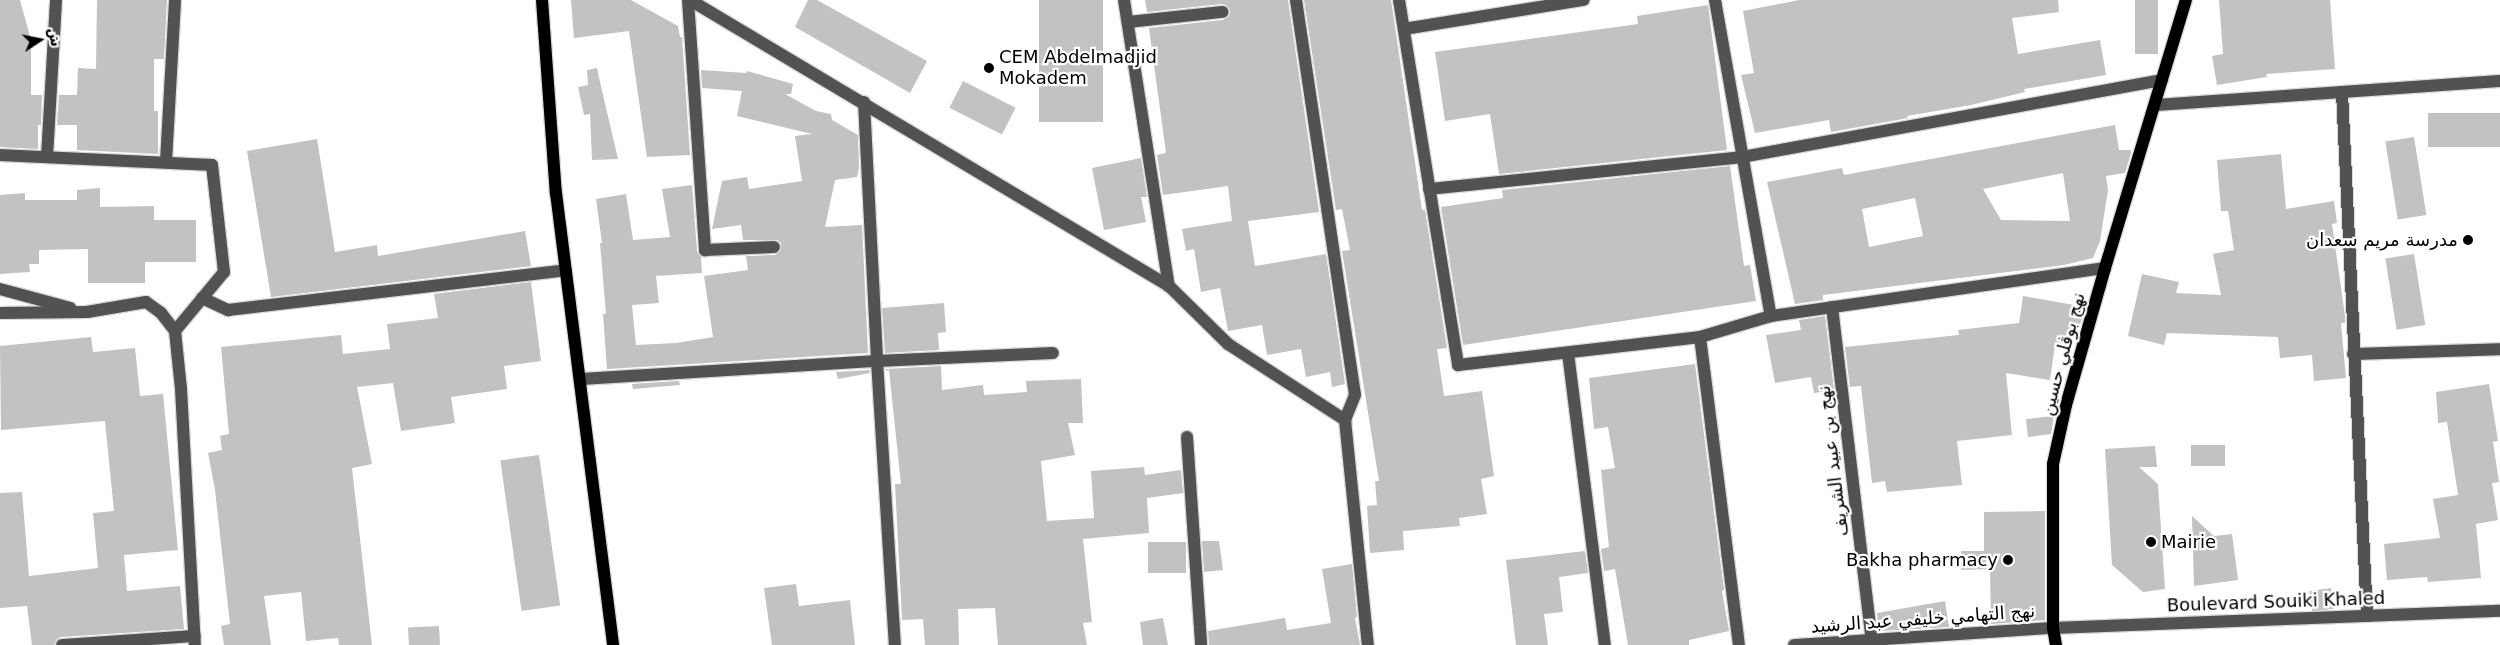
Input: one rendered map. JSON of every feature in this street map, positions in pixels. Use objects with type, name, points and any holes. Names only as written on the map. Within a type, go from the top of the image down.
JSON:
[{"type":"main road","points":[[542,0],[556,194],[581,379],[613,645]]},
{"type":"main road","name":"نهج بوڨلي حسين","points":[[2056,645],[2053,628],[2053,464],[2066,404],[2186,0]]},
{"type":"street","points":[[47,157],[56,0]]},
{"type":"street","points":[[166,162],[175,0]]},
{"type":"street","points":[[689,0],[864,102],[1169,286],[1228,344],[1345,420]]},
{"type":"street","points":[[689,0],[705,250],[774,247]]},
{"type":"street","points":[[1124,0],[1169,286]]},
{"type":"street","points":[[1296,0],[1355,395],[1345,420],[1368,645]]},
{"type":"street","points":[[1399,0],[1458,365],[1700,337],[1771,316],[2105,268]]},
{"type":"street","points":[[1404,29],[1584,0]]},
{"type":"street","points":[[1715,0],[1771,316]]},
{"type":"street","points":[[1128,22],[1222,12]]},
{"type":"street","points":[[1430,189],[1742,157],[2162,80]]},
{"type":"street","points":[[2155,105],[2500,81]]},
{"type":"street","points":[[2342,92],[2367,616]]},
{"type":"street","points":[[864,102],[877,361],[895,645]]},
{"type":"street","points":[[0,155],[212,165],[224,272],[174,331]]},
{"type":"street","points":[[202,298],[228,310],[566,270]]},
{"type":"street","points":[[0,289],[87,312]]},
{"type":"street","points":[[0,313],[87,312],[146,302],[161,313],[174,331],[180,372],[195,641],[62,645]]},
{"type":"street","name":"نهج بن عبيد الشريف","points":[[1832,307],[1872,640]]},
{"type":"street","points":[[1700,337],[1739,645]]},
{"type":"street","points":[[2353,354],[2500,349]]},
{"type":"street","points":[[581,379],[877,361],[1053,353]]},
{"type":"street","points":[[1568,353],[1605,645]]},
{"type":"street","points":[[1187,437],[1201,645]]},
{"type":"street","name":"Boulevard Souiki Khaled","points":[[2053,628],[2500,611]]},
{"type":"street","name":"نهج التهامي خليفي عبد الرشيد","points":[[1795,645],[2053,628]]},
{"type":"building","points":[[0,0],[20,0],[31,40],[31,95],[42,95],[41,125],[38,125],[38,149],[0,147]]},
{"type":"building","points":[[97,0],[167,0],[164,59],[154,59],[154,111],[158,111],[158,154],[77,150],[77,125],[57,125],[59,95],[77,95],[78,68],[96,69]]},
{"type":"building","points":[[571,0],[631,0],[678,26],[680,37],[682,37],[690,155],[647,157],[629,31],[574,38]]},
{"type":"building","points":[[808,0],[817,0],[927,61],[910,93],[795,27]]},
{"type":"building","points":[[1039,0],[1103,0],[1103,122],[1039,122]]},
{"type":"building","points":[[1145,0],[1288,0],[1319,212],[1248,221],[1255,266],[1326,254],[1345,384],[1332,387],[1330,372],[1306,377],[1301,349],[1267,355],[1262,325],[1228,331],[1220,288],[1201,292],[1194,249],[1186,251],[1182,229],[1232,221],[1228,186],[1163,195],[1157,155],[1166,153],[1149,28],[1223,20],[1229,16],[1230,11],[1226,5],[1221,4],[1147,12]]},
{"type":"building","points":[[1304,0],[1391,0],[1422,210],[1425,210],[1447,348],[1437,349],[1444,396],[1482,391],[1494,476],[1481,479],[1487,514],[1459,518],[1460,526],[1403,531],[1404,550],[1370,553],[1367,506],[1377,505],[1375,481],[1379,481],[1342,251],[1350,250],[1342,209],[1336,210]]},
{"type":"building","points":[[1799,0],[2058,0],[2059,12],[2012,18],[2018,54],[2100,40],[2106,75],[2024,89],[2025,92],[1971,105],[1831,132],[1829,120],[1755,133],[1741,75],[1754,73],[1743,11]]},
{"type":"building","points":[[2135,0],[2158,0],[2158,54],[2135,54]]},
{"type":"building","points":[[2219,0],[2330,0],[2335,69],[2266,74],[2267,77],[2217,85],[2212,56],[2223,54]]},
{"type":"building","points":[[1708,5],[1727,150],[1499,174],[1490,114],[1445,121],[1435,52],[1638,24],[1637,16]]},
{"type":"building","points":[[597,68],[618,159],[592,160],[590,114],[584,115],[578,87],[588,85],[587,70]]},
{"type":"building","points":[[701,70],[746,73],[747,71],[793,84],[791,94],[785,94],[816,111],[831,114],[832,120],[858,135],[859,168],[857,177],[835,180],[825,227],[862,225],[868,353],[607,369],[603,314],[606,314],[600,243],[602,243],[596,199],[626,194],[633,240],[670,237],[662,189],[692,185],[697,251],[701,257],[702,273],[656,276],[659,303],[632,305],[636,345],[676,343],[713,337],[704,276],[748,270],[746,256],[775,255],[781,250],[781,243],[777,240],[743,240],[741,225],[712,229],[722,181],[747,177],[749,189],[802,181],[795,136],[812,134],[737,116],[742,91],[702,88]]},
{"type":"building","points":[[963,81],[1016,108],[1002,135],[949,108]]},
{"type":"building","points":[[2428,113],[2500,113],[2500,147],[2428,147]]},
{"type":"building","points":[[2115,125],[2119,150],[2131,150],[2125,173],[2106,176],[2108,190],[2100,241],[2093,258],[2064,265],[1823,295],[1823,300],[1795,304],[1767,182],[1842,168],[1844,175]],"holes":[[[2063,173],[2070,221],[2001,220],[1983,189]],[[1915,198],[1923,236],[1869,247],[1862,209]]]},
{"type":"building","points":[[2414,137],[2426,215],[2398,220],[2385,142]]},
{"type":"building","points":[[317,139],[335,252],[377,245],[378,256],[525,231],[531,266],[271,297],[247,151]]},
{"type":"building","points":[[2281,154],[2286,209],[2334,201],[2337,223],[2332,224],[2345,316],[2345,323],[2341,323],[2346,378],[2314,381],[2312,355],[2280,358],[2278,337],[2167,333],[2164,345],[2128,336],[2142,274],[2179,282],[2176,293],[2221,295],[2213,254],[2234,250],[2228,211],[2221,211],[2217,160]]},
{"type":"building","points":[[1141,158],[1147,197],[1141,197],[1146,222],[1104,230],[1092,168]]},
{"type":"building","points":[[1730,166],[1744,266],[1750,265],[1756,301],[1463,345],[1441,207],[1503,198],[1502,190]]},
{"type":"building","points":[[100,188],[100,207],[154,206],[154,220],[196,220],[196,262],[145,262],[145,283],[88,283],[88,249],[39,250],[39,264],[29,264],[30,272],[0,274],[0,195],[25,193],[25,200],[77,200],[77,190]]},
{"type":"building","points":[[2414,254],[2425,325],[2397,330],[2385,259]]},
{"type":"building","points":[[531,282],[541,361],[504,366],[507,389],[451,397],[455,423],[401,431],[393,383],[357,387],[372,464],[352,468],[372,645],[339,645],[338,638],[306,641],[301,592],[264,596],[271,645],[224,645],[221,626],[230,624],[215,490],[208,453],[222,450],[220,436],[229,434],[221,347],[341,335],[343,354],[390,349],[387,324],[438,318],[434,294]]},
{"type":"building","points":[[2023,296],[2085,307],[2078,332],[2067,330],[2065,346],[2055,345],[2050,380],[2006,373],[2012,435],[1957,441],[1962,485],[1887,492],[1885,481],[1872,483],[1861,386],[1850,387],[1845,347],[1959,335],[1958,330],[2019,323]]},
{"type":"building","points":[[944,303],[946,332],[938,333],[939,350],[885,353],[882,308]]},
{"type":"building","points":[[1825,316],[1834,390],[1814,393],[1811,377],[1775,383],[1766,335],[1801,330],[1799,320]]},
{"type":"building","points":[[91,337],[93,352],[135,348],[140,396],[163,394],[178,550],[124,555],[127,591],[180,586],[184,629],[61,637],[57,639],[54,645],[32,645],[27,606],[0,608],[0,493],[22,492],[29,576],[98,568],[93,513],[114,511],[105,421],[1,430],[0,346]]},
{"type":"building","points":[[1695,364],[1724,590],[1722,591],[1729,631],[1689,640],[1689,645],[1628,645],[1615,569],[1604,571],[1601,549],[1609,547],[1601,470],[1615,468],[1608,427],[1594,429],[1589,378]]},
{"type":"building","points":[[941,366],[942,390],[983,385],[984,395],[1027,392],[1026,381],[1081,379],[1083,423],[1068,423],[1075,455],[1041,461],[1047,521],[1094,518],[1091,471],[1144,467],[1145,475],[1181,470],[1183,493],[1147,498],[1149,533],[1083,539],[1092,622],[1083,623],[1087,645],[998,645],[995,608],[958,609],[959,645],[925,645],[923,619],[902,620],[895,484],[901,484],[889,370],[886,371],[886,369]]},
{"type":"building","points":[[869,370],[870,373],[838,379],[836,372]]},
{"type":"building","points":[[679,381],[680,385],[633,389],[632,384]]},
{"type":"building","points":[[2489,384],[2498,441],[2493,442],[2499,482],[2492,483],[2498,520],[2476,524],[2481,578],[2428,582],[2427,577],[2387,580],[2384,544],[2440,538],[2433,499],[2458,495],[2447,422],[2438,423],[2436,392]]},
{"type":"building","points":[[2054,416],[2051,434],[2028,437],[2026,419]]},
{"type":"building","points":[[2191,445],[2225,445],[2225,466],[2191,466]]},
{"type":"building","points":[[2155,446],[2157,467],[2139,467],[2158,484],[2165,589],[2143,592],[2112,565],[2105,449]]},
{"type":"building","points":[[539,455],[560,606],[522,611],[500,460]]},
{"type":"building","name":"Bakha pharmacy","points":[[2045,511],[2045,620],[1991,624],[1990,569],[1961,570],[1961,551],[1984,551],[1984,512]]},
{"type":"building","points":[[2192,516],[2214,536],[2232,534],[2238,580],[2194,586]]},
{"type":"building","points":[[1202,541],[1219,541],[1223,570],[1204,572]]},
{"type":"building","points":[[1148,542],[1186,542],[1186,573],[1148,573]]},
{"type":"building","points":[[1585,551],[1588,573],[1559,577],[1563,612],[1544,614],[1548,645],[1516,645],[1506,560]]},
{"type":"building","points":[[1352,564],[1357,617],[1355,618],[1360,645],[1209,645],[1208,631],[1285,618],[1287,630],[1331,623],[1322,569]]},
{"type":"building","points":[[796,584],[799,606],[850,600],[855,645],[772,645],[764,588]]},
{"type":"building","points":[[2331,588],[2334,609],[2312,612],[2309,591]]},
{"type":"building","points":[[1945,601],[1949,627],[1879,631],[1877,613]]},
{"type":"building","points":[[1163,618],[1168,645],[1143,645],[1140,622]]},
{"type":"building","points":[[439,626],[440,645],[409,645],[408,628]]},
{"type":"place","name":"CEM Abdelmadjid Mokadem","points":[[989,68]]},
{"type":"place","name":"مدرسة مريم سعدان","points":[[2468,240]]},
{"type":"place","name":"Mairie","points":[[2151,542]]},
{"type":"place","name":"Bakha pharmacy","points":[[2008,560]]}]
